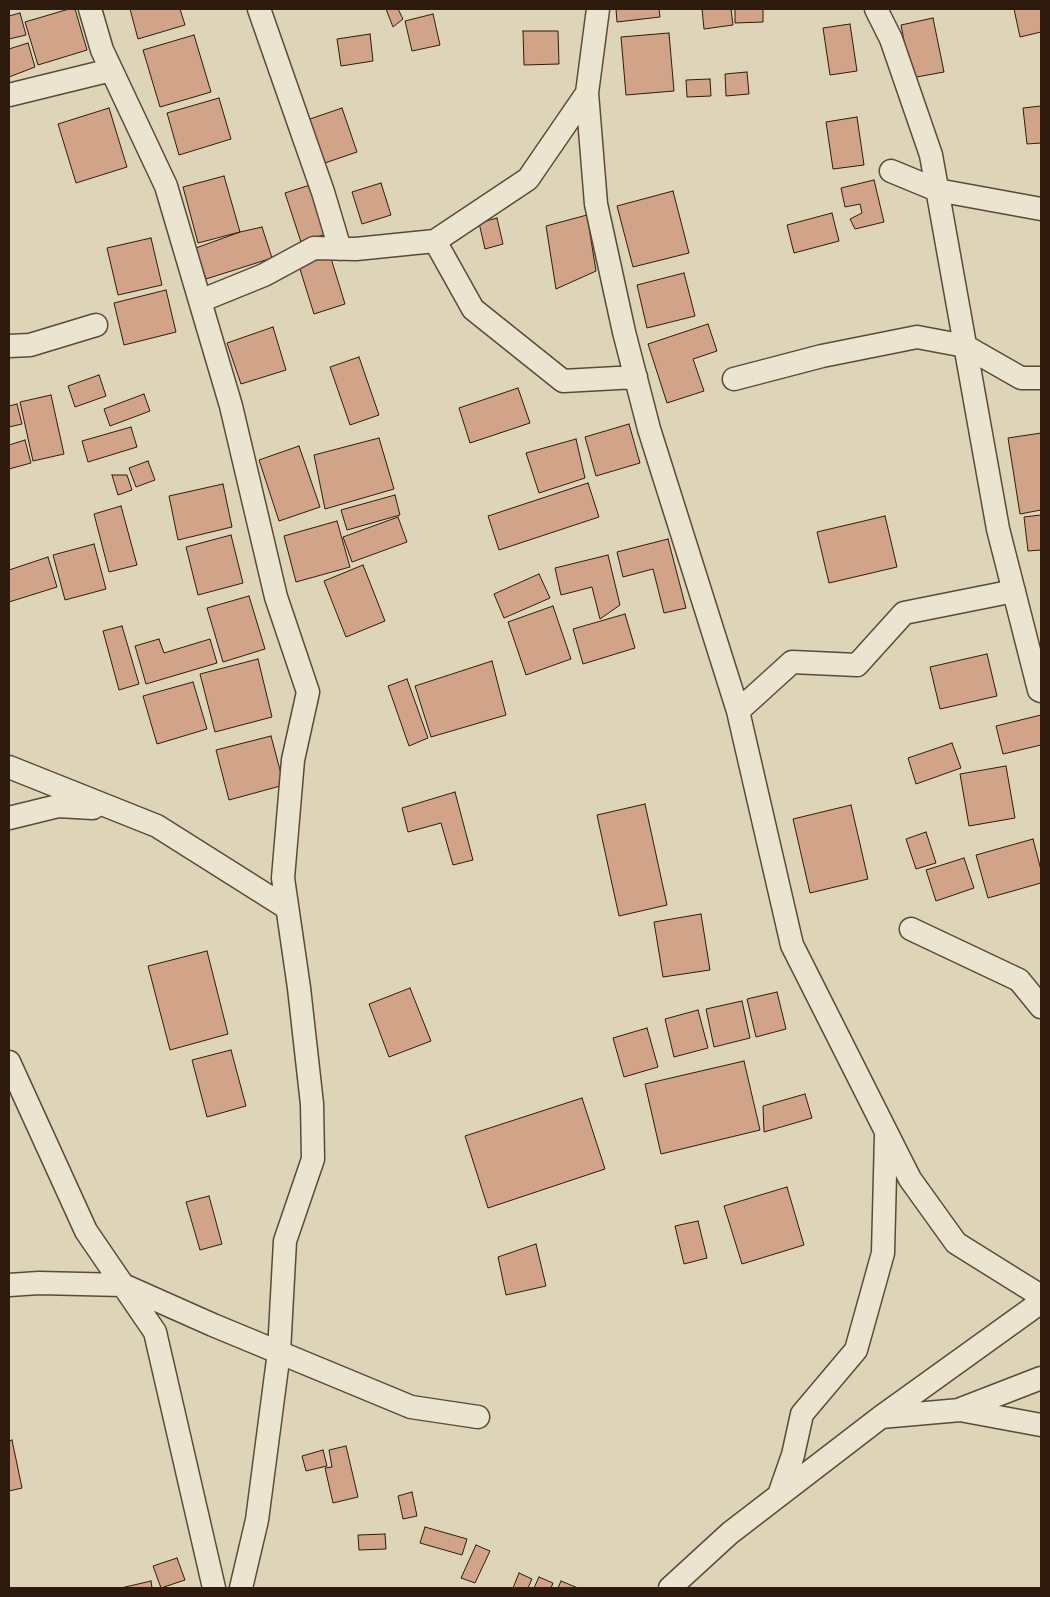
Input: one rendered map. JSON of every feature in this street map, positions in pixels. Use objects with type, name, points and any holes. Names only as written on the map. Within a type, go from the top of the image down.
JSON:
[{"type":"street","points":[[90,9],[102,50],[166,186],[231,406],[276,597],[308,692],[293,760],[283,878],[299,988],[312,1104],[313,1159],[285,1241],[280,1352],[257,1520],[241,1588]]},
{"type":"street","points":[[259,9],[323,192],[340,249]]},
{"type":"street","points":[[598,9],[587,94],[596,204],[624,332],[652,438],[738,711],[792,945],[910,1179],[956,1244],[1041,1296]]},
{"type":"street","points":[[876,9],[891,39],[931,155],[998,529],[1039,690],[1041,691]]},
{"type":"street","points":[[9,95],[111,70]]},
{"type":"street","points":[[200,301],[264,275],[314,248],[356,249],[435,241],[528,179],[587,94]]},
{"type":"street","points":[[891,171],[937,190],[1041,209]]},
{"type":"street","points":[[435,241],[473,309],[563,381],[636,377]]},
{"type":"street","points":[[9,346],[30,345],[96,325]]},
{"type":"street","points":[[734,379],[822,356],[917,337],[965,346],[1021,378],[1041,378]]},
{"type":"street","points":[[738,711],[792,662],[857,665],[904,613],[1014,591]]},
{"type":"street","points":[[9,767],[157,826],[287,908]]},
{"type":"street","points":[[9,818],[58,806],[117,810]]},
{"type":"street","points":[[912,929],[1019,980],[1041,1007]]},
{"type":"street","points":[[9,1062],[86,1231],[155,1332],[214,1588]]},
{"type":"street","points":[[779,1495],[793,1455],[802,1414],[856,1350],[884,1254],[886,1131]]},
{"type":"street","points":[[9,1285],[39,1283],[122,1285],[411,1407],[478,1417]]},
{"type":"street","points":[[670,1588],[730,1533],[779,1495],[881,1417],[1041,1302]]},
{"type":"street","points":[[960,1410],[1041,1378]]},
{"type":"street","points":[[881,1417],[960,1410],[1041,1425]]},
{"type":"building","points":[[69,9],[75,9],[87,50],[38,65],[25,22]]},
{"type":"building","points":[[130,9],[180,9],[185,25],[138,39]]},
{"type":"building","points":[[386,9],[398,9],[403,19],[393,27]]},
{"type":"building","points":[[616,9],[659,9],[660,17],[617,22]]},
{"type":"building","points":[[702,9],[731,9],[733,25],[704,29]]},
{"type":"building","points":[[735,9],[763,9],[763,22],[735,23]]},
{"type":"building","points":[[1014,9],[1041,9],[1041,32],[1020,37]]},
{"type":"building","points":[[20,13],[26,35],[9,39],[9,16]]},
{"type":"building","points":[[433,14],[440,45],[412,51],[405,21]]},
{"type":"building","points":[[933,18],[944,72],[911,78],[901,25]]},
{"type":"building","points":[[850,24],[857,71],[830,75],[823,28]]},
{"type":"building","points":[[523,31],[558,31],[559,64],[524,65]]},
{"type":"building","points":[[669,33],[674,91],[626,95],[621,37]]},
{"type":"building","points":[[370,34],[373,61],[341,66],[337,39]]},
{"type":"building","points":[[194,35],[211,92],[160,107],[143,50]]},
{"type":"building","points":[[28,43],[35,67],[9,77],[9,49]]},
{"type":"building","points":[[747,72],[749,94],[726,96],[725,74]]},
{"type":"building","points":[[710,79],[711,96],[687,97],[686,80]]},
{"type":"building","points":[[219,98],[231,139],[179,155],[167,113]]},
{"type":"building","points":[[1041,106],[1041,143],[1027,144],[1023,108]]},
{"type":"building","points":[[109,108],[127,167],[76,183],[58,124]]},
{"type":"building","points":[[342,108],[357,152],[322,164],[307,120]]},
{"type":"building","points":[[857,117],[864,165],[833,169],[826,122]]},
{"type":"building","points":[[224,176],[240,232],[198,243],[183,187]]},
{"type":"building","points":[[874,180],[884,222],[855,229],[850,219],[862,213],[860,204],[845,207],[841,188]]},
{"type":"building","points":[[381,183],[391,215],[362,224],[352,192]]},
{"type":"building","points":[[310,185],[326,234],[301,242],[285,193]]},
{"type":"building","points":[[673,191],[689,253],[633,267],[617,206]]},
{"type":"building","points":[[832,213],[839,241],[794,253],[787,225]]},
{"type":"building","points":[[587,215],[596,271],[556,289],[546,226]]},
{"type":"building","points":[[497,218],[503,244],[485,249],[479,223]]},
{"type":"building","points":[[262,227],[272,258],[206,279],[196,248],[240,232]]},
{"type":"building","points":[[151,238],[162,285],[118,295],[107,248]]},
{"type":"building","points":[[330,255],[345,304],[314,314],[299,266]]},
{"type":"building","points":[[684,273],[695,316],[647,328],[637,285]]},
{"type":"building","points":[[166,290],[176,332],[124,345],[114,303]]},
{"type":"building","points":[[708,324],[717,351],[693,359],[704,391],[667,403],[648,344]]},
{"type":"building","points":[[273,327],[286,370],[241,384],[227,343]]},
{"type":"building","points":[[359,357],[379,415],[350,425],[330,367]]},
{"type":"building","points":[[99,375],[106,396],[75,407],[68,386]]},
{"type":"building","points":[[518,388],[530,423],[470,443],[459,408]]},
{"type":"building","points":[[144,394],[150,411],[110,426],[104,409]]},
{"type":"building","points":[[51,395],[64,454],[33,461],[20,402]]},
{"type":"building","points":[[17,404],[22,424],[9,427],[9,406]]},
{"type":"building","points":[[629,424],[640,463],[596,476],[585,437]]},
{"type":"building","points":[[131,427],[137,447],[88,462],[82,441]]},
{"type":"building","points":[[1041,433],[1041,510],[1020,514],[1008,438]]},
{"type":"building","points":[[379,438],[394,489],[325,509],[314,455]]},
{"type":"building","points":[[576,439],[585,478],[539,493],[526,453]]},
{"type":"building","points":[[25,440],[31,463],[9,469],[9,445]]},
{"type":"building","points":[[299,446],[320,507],[279,521],[259,460]]},
{"type":"building","points":[[148,461],[155,480],[136,487],[129,468]]},
{"type":"building","points":[[112,475],[127,475],[132,490],[118,495]]},
{"type":"building","points":[[588,483],[599,517],[499,550],[488,516]]},
{"type":"building","points":[[223,484],[232,527],[178,540],[169,496]]},
{"type":"building","points":[[395,495],[400,515],[347,530],[341,510]]},
{"type":"building","points":[[121,506],[137,565],[109,572],[94,514]]},
{"type":"building","points":[[1041,515],[1041,550],[1028,551],[1024,517]]},
{"type":"building","points":[[885,516],[897,567],[829,583],[817,532]]},
{"type":"building","points":[[398,517],[407,542],[352,562],[343,537]]},
{"type":"building","points":[[337,521],[350,567],[296,582],[284,536]]},
{"type":"building","points":[[231,535],[243,583],[198,595],[186,547]]},
{"type":"building","points":[[668,539],[686,608],[664,613],[653,569],[623,577],[617,552]]},
{"type":"building","points":[[94,544],[106,589],[65,600],[53,555]]},
{"type":"building","points":[[608,555],[620,605],[600,619],[592,587],[561,595],[555,568]]},
{"type":"building","points":[[48,557],[57,587],[9,602],[9,570]]},
{"type":"building","points":[[363,565],[385,621],[346,637],[324,581]]},
{"type":"building","points":[[539,574],[550,598],[504,618],[494,594]]},
{"type":"building","points":[[249,596],[265,649],[223,662],[207,608]]},
{"type":"building","points":[[553,606],[571,659],[526,675],[508,622]]},
{"type":"building","points":[[625,614],[635,648],[583,664],[573,629]]},
{"type":"building","points":[[122,626],[139,684],[119,690],[103,631]]},
{"type":"building","points":[[159,639],[164,653],[210,639],[217,663],[146,684],[135,646]]},
{"type":"building","points":[[987,654],[997,696],[940,709],[930,667]]},
{"type":"building","points":[[258,659],[272,717],[215,732],[200,674]]},
{"type":"building","points":[[492,661],[506,715],[431,737],[415,686]]},
{"type":"building","points":[[407,679],[428,738],[409,746],[388,686]]},
{"type":"building","points":[[193,682],[207,729],[157,744],[143,696]]},
{"type":"building","points":[[1041,715],[1041,745],[1003,754],[996,726]]},
{"type":"building","points":[[271,736],[284,785],[229,800],[216,750]]},
{"type":"building","points":[[952,743],[961,768],[916,784],[908,758]]},
{"type":"building","points":[[1006,766],[1015,818],[969,826],[960,774]]},
{"type":"building","points":[[455,792],[473,860],[453,865],[441,823],[408,832],[402,808]]},
{"type":"building","points":[[645,804],[667,905],[619,916],[597,815]]},
{"type":"building","points":[[851,805],[868,879],[810,893],[793,819]]},
{"type":"building","points":[[926,832],[936,863],[916,869],[906,839]]},
{"type":"building","points":[[1033,839],[1041,870],[1041,883],[988,898],[976,855]]},
{"type":"building","points":[[964,858],[974,888],[936,901],[926,870]]},
{"type":"building","points":[[701,914],[710,970],[663,977],[654,922]]},
{"type":"building","points":[[207,951],[228,1034],[170,1050],[148,966]]},
{"type":"building","points":[[410,988],[431,1041],[389,1057],[369,1004]]},
{"type":"building","points":[[777,992],[786,1029],[756,1037],[747,999]]},
{"type":"building","points":[[742,1001],[750,1038],[714,1047],[706,1009]]},
{"type":"building","points":[[698,1010],[708,1048],[674,1057],[665,1019]]},
{"type":"building","points":[[647,1028],[658,1067],[624,1077],[613,1038]]},
{"type":"building","points":[[231,1050],[246,1106],[207,1117],[192,1060]]},
{"type":"building","points":[[744,1061],[760,1130],[661,1154],[645,1084]]},
{"type":"building","points":[[805,1094],[812,1118],[764,1132],[763,1106]]},
{"type":"building","points":[[582,1098],[605,1169],[488,1208],[465,1136]]},
{"type":"building","points":[[787,1187],[804,1245],[742,1264],[724,1206]]},
{"type":"building","points":[[209,1196],[222,1244],[200,1250],[186,1202]]},
{"type":"building","points":[[698,1221],[707,1258],[684,1264],[675,1226]]},
{"type":"building","points":[[536,1244],[546,1286],[506,1295],[498,1257]]},
{"type":"building","points":[[12,1440],[22,1488],[9,1491],[9,1441]]},
{"type":"building","points":[[346,1446],[358,1497],[333,1503],[325,1468],[332,1467],[329,1450]]},
{"type":"building","points":[[323,1450],[327,1466],[306,1471],[302,1456]]},
{"type":"building","points":[[412,1492],[417,1516],[403,1519],[398,1496]]},
{"type":"building","points":[[425,1527],[467,1539],[462,1555],[420,1543]]},
{"type":"building","points":[[385,1534],[386,1549],[359,1550],[358,1535]]},
{"type":"building","points":[[476,1545],[490,1551],[475,1583],[461,1578]]},
{"type":"building","points":[[177,1558],[185,1580],[161,1588],[153,1566]]},
{"type":"building","points":[[519,1573],[532,1579],[528,1588],[513,1588]]},
{"type":"building","points":[[539,1577],[553,1583],[551,1588],[534,1588]]},
{"type":"building","points":[[151,1581],[152,1588],[121,1588]]},
{"type":"building","points":[[561,1581],[578,1588],[558,1588]]}]
